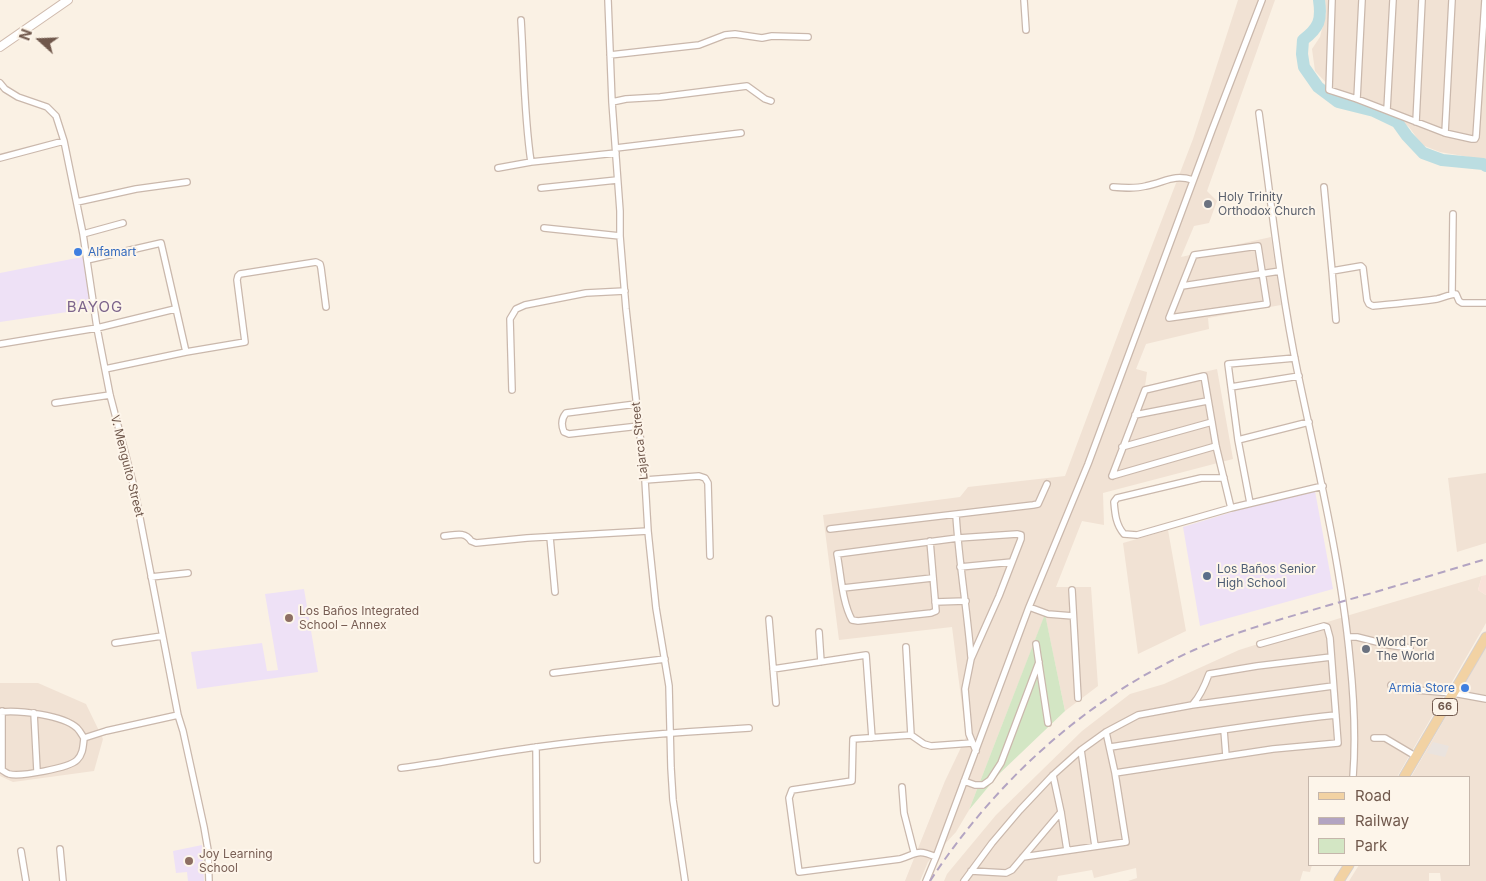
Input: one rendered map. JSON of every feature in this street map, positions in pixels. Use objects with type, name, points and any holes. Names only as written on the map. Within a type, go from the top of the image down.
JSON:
[{"type":"main road","name":"66","points":[[1405,776],[1486,637]]},
{"type":"main road","points":[[1339,881],[1348,866]]},
{"type":"street","points":[[0,47],[68,0]]},
{"type":"street","name":"Lajarca Street","points":[[608,0],[612,102],[624,291],[645,480],[656,608],[669,686],[673,800],[684,881]]},
{"type":"street","points":[[1024,0],[1026,30]]},
{"type":"street","points":[[926,881],[1029,607],[1088,464],[1262,0]]},
{"type":"street","points":[[1332,0],[1329,90],[1358,99],[1445,133],[1472,140],[1476,137],[1485,0]]},
{"type":"street","points":[[1358,99],[1362,0]]},
{"type":"street","points":[[1387,110],[1392,0]]},
{"type":"street","points":[[1416,122],[1422,0]]},
{"type":"street","points":[[1445,133],[1452,0]]},
{"type":"street","points":[[521,20],[527,142],[531,162]]},
{"type":"street","points":[[610,55],[652,52],[699,45],[725,35],[735,34],[762,38],[772,36],[808,37]]},
{"type":"street","name":"V. Menguito Street","points":[[0,83],[5,89],[18,97],[47,107],[56,116],[64,141],[83,234],[97,328],[110,394],[134,487],[178,715],[204,828],[208,850],[208,881]]},
{"type":"street","points":[[612,102],[747,86],[771,101]]},
{"type":"street","points":[[1259,113],[1280,271],[1295,358],[1323,486],[1343,598],[1355,730],[1354,776]]},
{"type":"street","points":[[498,168],[741,133]]},
{"type":"street","points":[[0,158],[64,141]]},
{"type":"street","points":[[1114,187],[1145,187],[1179,177],[1194,180]]},
{"type":"street","points":[[541,188],[617,180]]},
{"type":"street","points":[[76,202],[188,182]]},
{"type":"street","points":[[1324,187],[1336,320]]},
{"type":"street","points":[[1452,214],[1452,294]]},
{"type":"street","points":[[83,234],[123,223]]},
{"type":"street","points":[[544,228],[620,236]]},
{"type":"street","points":[[86,260],[161,243],[186,352]]},
{"type":"street","points":[[1258,246],[1267,304],[1169,318],[1182,286],[1194,256],[1258,246]]},
{"type":"street","points":[[105,369],[246,342],[237,280],[240,274],[316,262],[320,264],[321,268],[326,307]]},
{"type":"street","points":[[1332,271],[1361,266],[1363,268],[1367,300],[1373,306],[1444,298],[1452,294],[1456,294],[1462,303],[1486,303]]},
{"type":"street","points":[[1182,286],[1280,271]]},
{"type":"street","points":[[512,390],[510,319],[516,309],[520,306],[555,298],[586,293],[624,291]]},
{"type":"street","points":[[0,344],[97,328],[175,309]]},
{"type":"street","points":[[1250,503],[1238,440],[1228,364],[1295,358]]},
{"type":"street","points":[[1216,446],[1112,476],[1145,390],[1204,376],[1216,446],[1231,508]]},
{"type":"street","points":[[1231,387],[1299,376]]},
{"type":"street","points":[[55,403],[110,394]]},
{"type":"street","points":[[1135,415],[1207,401]]},
{"type":"street","points":[[636,404],[566,413],[562,417],[562,427],[564,432],[569,434],[639,426]]},
{"type":"street","points":[[1122,447],[1212,422]]},
{"type":"street","points":[[1238,440],[1309,422]]},
{"type":"street","points":[[645,480],[699,476],[705,478],[708,483],[710,556]]},
{"type":"street","points":[[1224,478],[1200,478],[1117,498],[1114,502],[1119,529],[1124,534],[1137,535],[1231,508],[1323,486]]},
{"type":"street","points":[[830,529],[1038,504],[1046,484]]},
{"type":"street","points":[[956,515],[971,659]]},
{"type":"street","points":[[444,536],[465,534],[471,541],[476,543],[648,531]]},
{"type":"street","points":[[930,542],[936,611],[858,622],[852,620],[849,615],[843,588],[837,554],[958,538],[1021,535],[1012,562],[971,659],[965,689],[969,734],[976,751]]},
{"type":"street","points":[[550,537],[555,592]]},
{"type":"street","points":[[960,567],[1012,562]]},
{"type":"street","points":[[151,577],[188,573]]},
{"type":"street","points":[[843,588],[932,578]]},
{"type":"street","points":[[1072,590],[1078,698]]},
{"type":"street","points":[[935,602],[966,601]]},
{"type":"street","points":[[1029,607],[1048,614],[1073,616]]},
{"type":"street","points":[[769,619],[776,703]]},
{"type":"street","points":[[1115,773],[1273,749],[1338,743],[1327,628],[1324,626],[1260,644]]},
{"type":"street","points":[[819,632],[821,662]]},
{"type":"street","points":[[115,644],[162,636]]},
{"type":"street","points":[[1348,637],[1357,637],[1410,648]]},
{"type":"street","points":[[1036,644],[1048,722]]},
{"type":"street","points":[[906,647],[911,735]]},
{"type":"street","points":[[773,669],[866,655],[872,738]]},
{"type":"street","points":[[1192,705],[1203,689],[1209,674],[1331,657]]},
{"type":"street","points":[[553,673],[665,659]]},
{"type":"street","points":[[964,781],[975,785],[983,785],[990,780],[1001,763],[1039,662]]},
{"type":"street","points":[[1391,685],[1404,689],[1454,693],[1486,699]]},
{"type":"street","points":[[964,881],[992,843],[1053,775],[1081,750],[1106,732],[1138,715],[1192,705],[1333,686]]},
{"type":"street","points":[[11,710],[34,713],[70,723],[84,738],[82,754],[74,763],[56,769],[9,774],[2,770],[1,764],[1,712],[11,710]]},
{"type":"street","points":[[34,713],[37,771]]},
{"type":"street","points":[[84,738],[106,731],[178,715]]},
{"type":"street","points":[[1110,747],[1265,723],[1336,715]]},
{"type":"street","points":[[402,768],[536,747],[670,732],[750,728]]},
{"type":"street","points":[[1224,730],[1226,756]]},
{"type":"street","points":[[1023,857],[1126,842],[1115,773],[1106,732]]},
{"type":"street","points":[[936,856],[924,852],[914,852],[900,859],[799,872],[789,798],[792,790],[852,780],[854,739],[911,735],[924,744],[931,746],[972,743]]},
{"type":"street","points":[[1374,738],[1386,738],[1417,756]]},
{"type":"street","points":[[536,747],[537,860]]},
{"type":"street","points":[[1081,750],[1095,846]]},
{"type":"street","points":[[1053,775],[1068,850]]},
{"type":"street","points":[[902,787],[904,813],[914,852]]},
{"type":"street","points":[[971,871],[1006,873],[1012,870],[1061,812]]},
{"type":"street","points":[[60,849],[63,881]]},
{"type":"street","points":[[21,851],[26,881]]},
{"type":"shaded area","points":[[1238,0],[1275,0],[1207,191],[1217,201],[1209,223],[1194,226],[1181,257],[1271,237],[1281,305],[1208,318],[1209,329],[1146,344],[1136,369],[1147,372],[1145,386],[1217,369],[1233,459],[1103,493],[1104,525],[1082,521],[1056,587],[1091,587],[1098,686],[1065,711],[1045,615],[969,810],[956,832],[928,862],[920,881],[905,881],[945,781],[966,737],[952,627],[839,640],[823,515],[960,497],[968,487],[1065,476],[1193,139]]},
{"type":"shaded area","points":[[1325,0],[1486,0],[1486,160],[1440,152],[1422,145],[1409,127],[1393,114],[1332,89],[1315,71],[1312,49],[1320,37],[1326,13]]},
{"type":"shaded area","points":[[87,256],[94,308],[0,322],[0,273]]},
{"type":"shaded area","points":[[1486,473],[1486,543],[1457,552],[1448,478]]},
{"type":"shaded area","name":"Los Baños Senior High School","points":[[1315,491],[1333,589],[1200,626],[1183,527],[1245,508]]},
{"type":"shaded area","points":[[1168,530],[1186,631],[1138,654],[1123,543]]},
{"type":"shaded area","points":[[1486,575],[1486,595],[1478,590],[1482,576]]},
{"type":"shaded area","points":[[1482,576],[1478,590],[1486,595],[1486,623],[1398,776],[1308,776],[1308,866],[1312,866],[1310,872],[1303,871],[1300,881],[1128,881],[1137,878],[1136,868],[1094,878],[1092,870],[1058,876],[1057,881],[944,881],[947,874],[996,815],[1082,731],[1130,694],[1164,684],[1239,650]]},
{"type":"shaded area","name":"Los Baños Integrated School – Annex","points":[[304,589],[318,672],[197,689],[191,652],[262,643],[267,671],[278,670],[265,594]]},
{"type":"shaded area","points":[[1486,647],[1486,881],[1441,881],[1440,873],[1429,873],[1429,881],[1349,881],[1358,866],[1471,866],[1471,776],[1412,776]]},
{"type":"shaded area","points":[[0,683],[38,683],[86,704],[103,739],[94,771],[13,782],[0,776]]},
{"type":"shaded area","points":[[1433,742],[1449,746],[1445,757],[1427,753]]},
{"type":"shaded area","name":"Joy Learning School","points":[[202,845],[204,881],[188,881],[187,872],[176,873],[173,851]]},
{"type":"green space","points":[[1045,614],[1065,711],[999,774],[969,810]]},
{"type":"waterway","points":[[1319,0],[1320,13],[1318,23],[1313,32],[1303,40],[1302,54],[1304,67],[1318,87],[1338,102],[1374,111],[1397,122],[1423,153],[1442,160],[1483,164],[1486,166]]},
{"type":"railway","points":[[930,881],[983,810],[1013,777],[1080,719],[1116,693],[1154,670],[1194,650],[1243,631],[1486,559]]},
{"type":"place","name":"Holy Trinity Orthodox Church","points":[[1208,204]]},
{"type":"place","name":"Alfamart","points":[[78,252]]},
{"type":"place","name":"Los Baños Senior High School","points":[[1207,576]]},
{"type":"place","name":"Los Baños Integrated School – Annex","points":[[289,618]]},
{"type":"place","name":"Word For The World","points":[[1366,649]]},
{"type":"place","name":"Armia Store","points":[[1465,688]]},
{"type":"place","name":"Joy Learning School","points":[[189,861]]},
{"type":"district","name":"BAYOG","points":[[95,307]]}]
